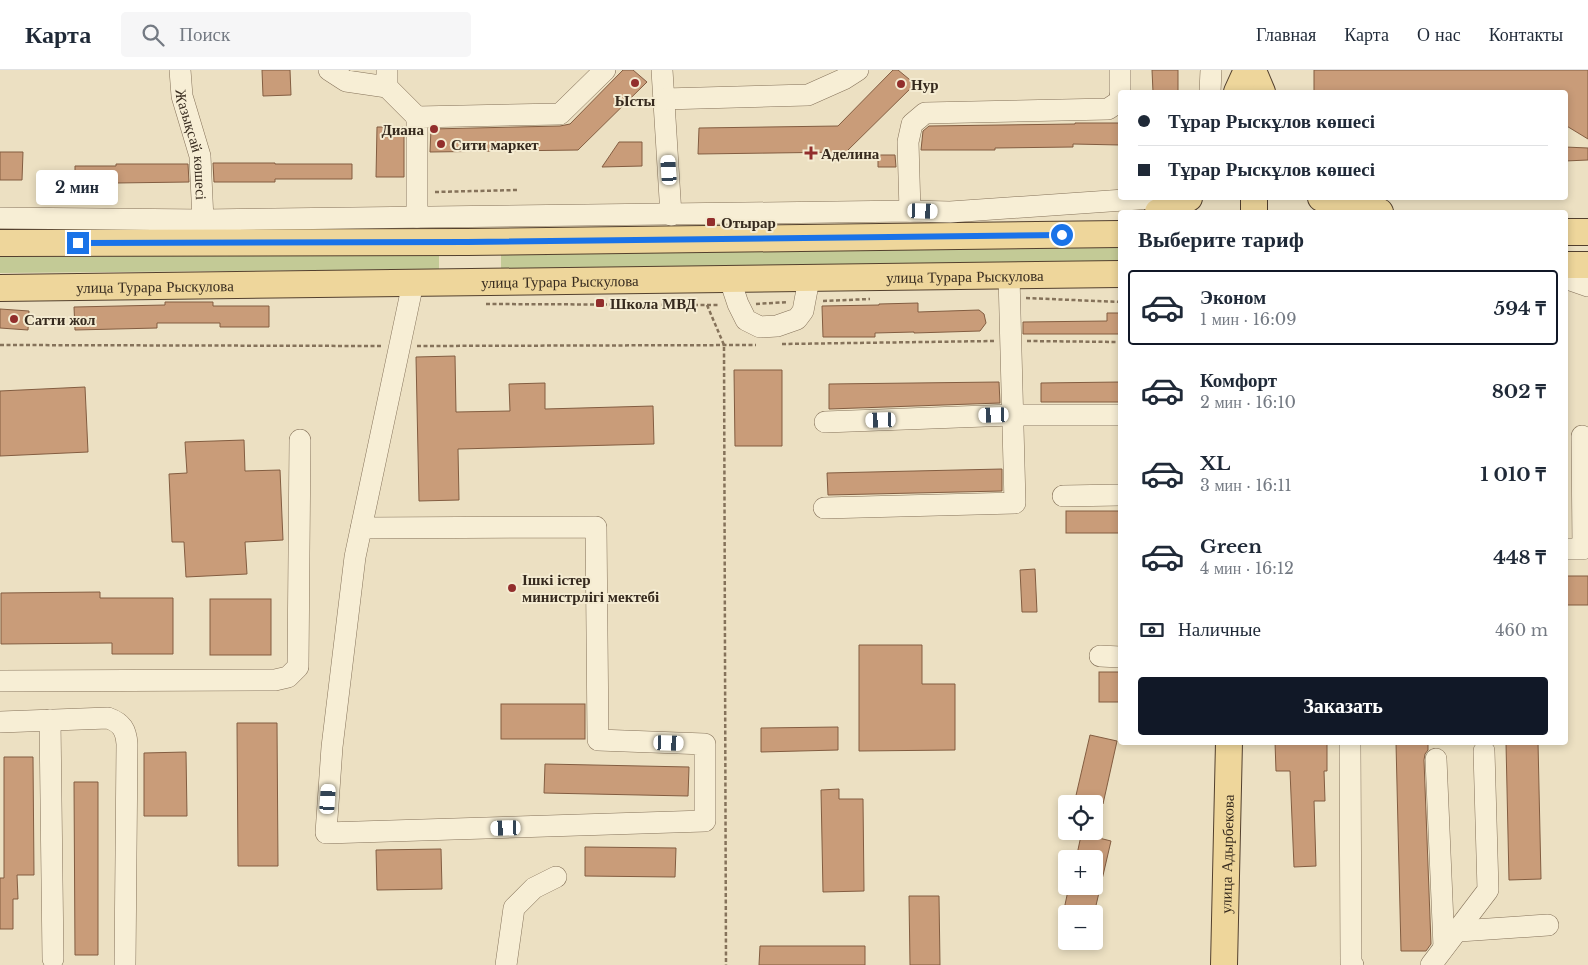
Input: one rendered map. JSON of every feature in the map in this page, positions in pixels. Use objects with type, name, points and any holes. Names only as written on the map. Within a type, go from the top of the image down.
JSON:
[{"type":"main road","points":[[1240,90],[1254,80]]},
{"type":"main road","points":[[1162,210],[1185,200]]},
{"type":"main road","points":[[1329,200],[1372,210]]},
{"type":"main road","points":[[0,244],[467,242],[1118,234]]},
{"type":"main road","points":[[467,242],[469,283]]},
{"type":"main road","points":[[1568,265],[1588,265]]},
{"type":"main road","name":"улица Турара Рыскулова","points":[[0,288],[730,280],[807,290],[1009,287],[1116,275]]},
{"type":"main road","name":"улица Адырбекова","points":[[1224,965],[1229,745]]},
{"type":"street","name":"Жазықсай көшесі","points":[[180,70],[182,96],[200,156],[202,220]]},
{"type":"street","points":[[329,70],[346,81],[387,78],[417,117],[417,217]]},
{"type":"street","points":[[417,117],[560,114],[605,70]]},
{"type":"street","points":[[662,70],[672,214]]},
{"type":"street","points":[[664,99],[808,95],[844,79],[858,70]]},
{"type":"street","points":[[1120,70],[1120,90]]},
{"type":"street","points":[[1210,70],[1210,90]]},
{"type":"street","points":[[910,211],[908,142],[912,124],[925,113],[1108,109],[1118,102]]},
{"type":"street","points":[[0,218],[202,220],[950,212],[1124,200]]},
{"type":"street","points":[[950,212],[970,236]]},
{"type":"street","points":[[1568,279],[1588,286]]},
{"type":"street","points":[[730,280],[746,320],[760,327],[777,326],[797,319],[803,311],[807,290]]},
{"type":"street","points":[[361,528],[596,527],[598,740],[705,744],[705,821],[326,833],[332,747],[355,557],[361,528],[400,346],[413,283]]},
{"type":"street","points":[[824,508],[1015,503],[1009,287]]},
{"type":"street","points":[[825,422],[1012,415],[1118,416]]},
{"type":"street","points":[[1579,549],[1582,436]]},
{"type":"street","points":[[0,681],[275,680],[288,677],[298,667],[300,440]]},
{"type":"street","points":[[1063,496],[1118,495]]},
{"type":"street","points":[[0,722],[108,718],[122,726],[126,734],[127,744],[125,965]]},
{"type":"street","points":[[50,720],[53,960]]},
{"type":"street","points":[[1350,745],[1351,963],[1353,965]]},
{"type":"street","points":[[1431,965],[1459,931],[1488,890],[1484,751]]},
{"type":"street","points":[[1436,759],[1444,947]]},
{"type":"street","points":[[506,965],[514,908],[534,888],[556,877]]},
{"type":"street","points":[[1459,931],[1548,925]]},
{"type":"path","points":[[417,193],[518,190]]},
{"type":"path","points":[[1009,287],[1118,302]]},
{"type":"path","points":[[484,304],[738,304],[807,290],[878,298]]},
{"type":"path","points":[[707,305],[724,345],[726,965]]},
{"type":"path","points":[[774,344],[1010,341],[1118,342]]},
{"type":"path","points":[[0,345],[400,346],[764,344]]},
{"type":"green space","points":[[1118,247],[1118,263],[501,269],[501,253]]},
{"type":"green space","points":[[439,253],[439,269],[0,273],[0,257]]},
{"type":"building","points":[[262,70],[290,70],[291,95],[263,96]]},
{"type":"building","points":[[623,70],[633,70],[647,82],[578,150],[430,152],[431,129],[560,126],[570,124]]},
{"type":"building","points":[[893,70],[898,70],[915,84],[846,152],[698,154],[699,128],[838,126]]},
{"type":"building","points":[[1152,70],[1178,70],[1178,90],[1153,90]]},
{"type":"building","points":[[1314,70],[1588,70],[1588,139],[1568,127],[1568,90],[1314,90]]},
{"type":"building","points":[[1118,123],[1118,145],[1073,144],[1073,147],[921,150],[923,131],[929,126]]},
{"type":"building","points":[[377,127],[404,127],[404,177],[376,177]]},
{"type":"building","points":[[619,142],[642,142],[642,166],[602,167]]},
{"type":"building","points":[[1568,147],[1588,148],[1588,160],[1568,161]]},
{"type":"building","points":[[0,152],[23,152],[22,180],[0,180]]},
{"type":"building","points":[[878,155],[895,155],[896,167],[878,167]]},
{"type":"building","points":[[213,163],[352,164],[352,179],[275,179],[275,182],[214,182]]},
{"type":"building","points":[[116,164],[188,164],[189,182],[116,183],[116,178],[75,178],[75,166],[116,166]]},
{"type":"building","points":[[165,302],[213,302],[213,306],[269,306],[269,327],[220,327],[220,323],[157,323],[157,328],[75,330],[74,307],[165,305]]},
{"type":"building","points":[[918,303],[918,312],[979,310],[984,314],[986,323],[980,331],[875,333],[875,337],[823,337],[822,306]]},
{"type":"building","name":"Сатти жол","points":[[0,309],[29,311],[28,330],[0,328]]},
{"type":"building","points":[[1107,313],[1118,313],[1118,334],[1023,334],[1023,322],[1107,321]]},
{"type":"building","points":[[455,356],[456,412],[510,411],[509,384],[545,383],[545,409],[653,406],[654,444],[458,449],[459,500],[419,501],[416,357]]},
{"type":"building","points":[[734,370],[782,370],[782,446],[735,446]]},
{"type":"building","points":[[999,382],[1000,403],[829,409],[829,384]]},
{"type":"building","points":[[1118,382],[1118,402],[1041,402],[1041,383]]},
{"type":"building","points":[[85,387],[88,452],[0,456],[0,391]]},
{"type":"building","points":[[244,440],[245,471],[280,470],[283,540],[245,542],[247,574],[186,577],[184,542],[172,542],[169,474],[187,473],[185,442]]},
{"type":"building","points":[[1002,469],[1002,491],[828,495],[827,473]]},
{"type":"building","points":[[1066,511],[1118,511],[1118,533],[1066,533]]},
{"type":"building","points":[[1035,569],[1037,612],[1022,612],[1020,570]]},
{"type":"building","points":[[1568,576],[1588,576],[1588,605],[1568,605]]},
{"type":"building","points":[[100,592],[100,598],[173,598],[173,654],[112,654],[112,643],[1,644],[1,593]]},
{"type":"building","points":[[210,599],[271,599],[271,655],[210,655]]},
{"type":"building","points":[[859,645],[922,645],[922,684],[955,684],[955,750],[859,751]]},
{"type":"building","points":[[1099,672],[1118,672],[1118,702],[1099,702]]},
{"type":"building","points":[[501,704],[585,704],[585,739],[501,739]]},
{"type":"building","points":[[237,723],[277,723],[278,866],[238,866]]},
{"type":"building","points":[[838,727],[838,750],[761,752],[761,728]]},
{"type":"building","points":[[1090,735],[1117,741],[1103,804],[1103,795],[1076,795]]},
{"type":"building","points":[[1275,745],[1327,745],[1327,771],[1324,771],[1325,801],[1314,801],[1316,866],[1294,867],[1290,771],[1276,771]]},
{"type":"building","points":[[1396,745],[1428,745],[1424,760],[1431,944],[1426,951],[1401,951]]},
{"type":"building","points":[[1506,745],[1538,745],[1541,879],[1509,880]]},
{"type":"building","points":[[186,752],[187,816],[144,816],[144,753]]},
{"type":"building","points":[[4,757],[33,757],[34,875],[17,875],[18,899],[13,899],[13,929],[0,929],[0,878],[4,878]]},
{"type":"building","points":[[545,764],[689,767],[688,796],[544,793]]},
{"type":"building","points":[[74,782],[98,782],[98,955],[75,955]]},
{"type":"building","points":[[839,789],[839,799],[863,799],[864,891],[823,892],[821,790]]},
{"type":"building","points":[[1103,839],[1111,841],[1103,875],[1103,850],[1078,850],[1080,840]]},
{"type":"building","points":[[585,847],[676,848],[675,877],[585,876]]},
{"type":"building","points":[[441,849],[442,889],[377,890],[376,850]]},
{"type":"building","points":[[1067,895],[1098,895],[1096,905],[1065,905]]},
{"type":"building","points":[[909,896],[939,896],[940,965],[910,965]]},
{"type":"building","points":[[760,946],[865,946],[865,965],[759,965]]},
{"type":"place","name":"Ысты","points":[[635,83]]},
{"type":"place","name":"Нур","points":[[901,84]]},
{"type":"place","name":"Диана","points":[[434,129]]},
{"type":"place","name":"Сити маркет","points":[[441,144]]},
{"type":"place","name":"Аделина","points":[[811,153]]},
{"type":"place","name":"Отырар","points":[[711,222]]},
{"type":"place","name":"Школа МВД","points":[[600,303]]},
{"type":"place","name":"Сатти жол","points":[[14,319]]},
{"type":"place","name":"Ішкі істер министрлігі мектебі","points":[[512,588]]},
{"type":"route","points":[[78,243],[467,242],[1062,235]]}]
